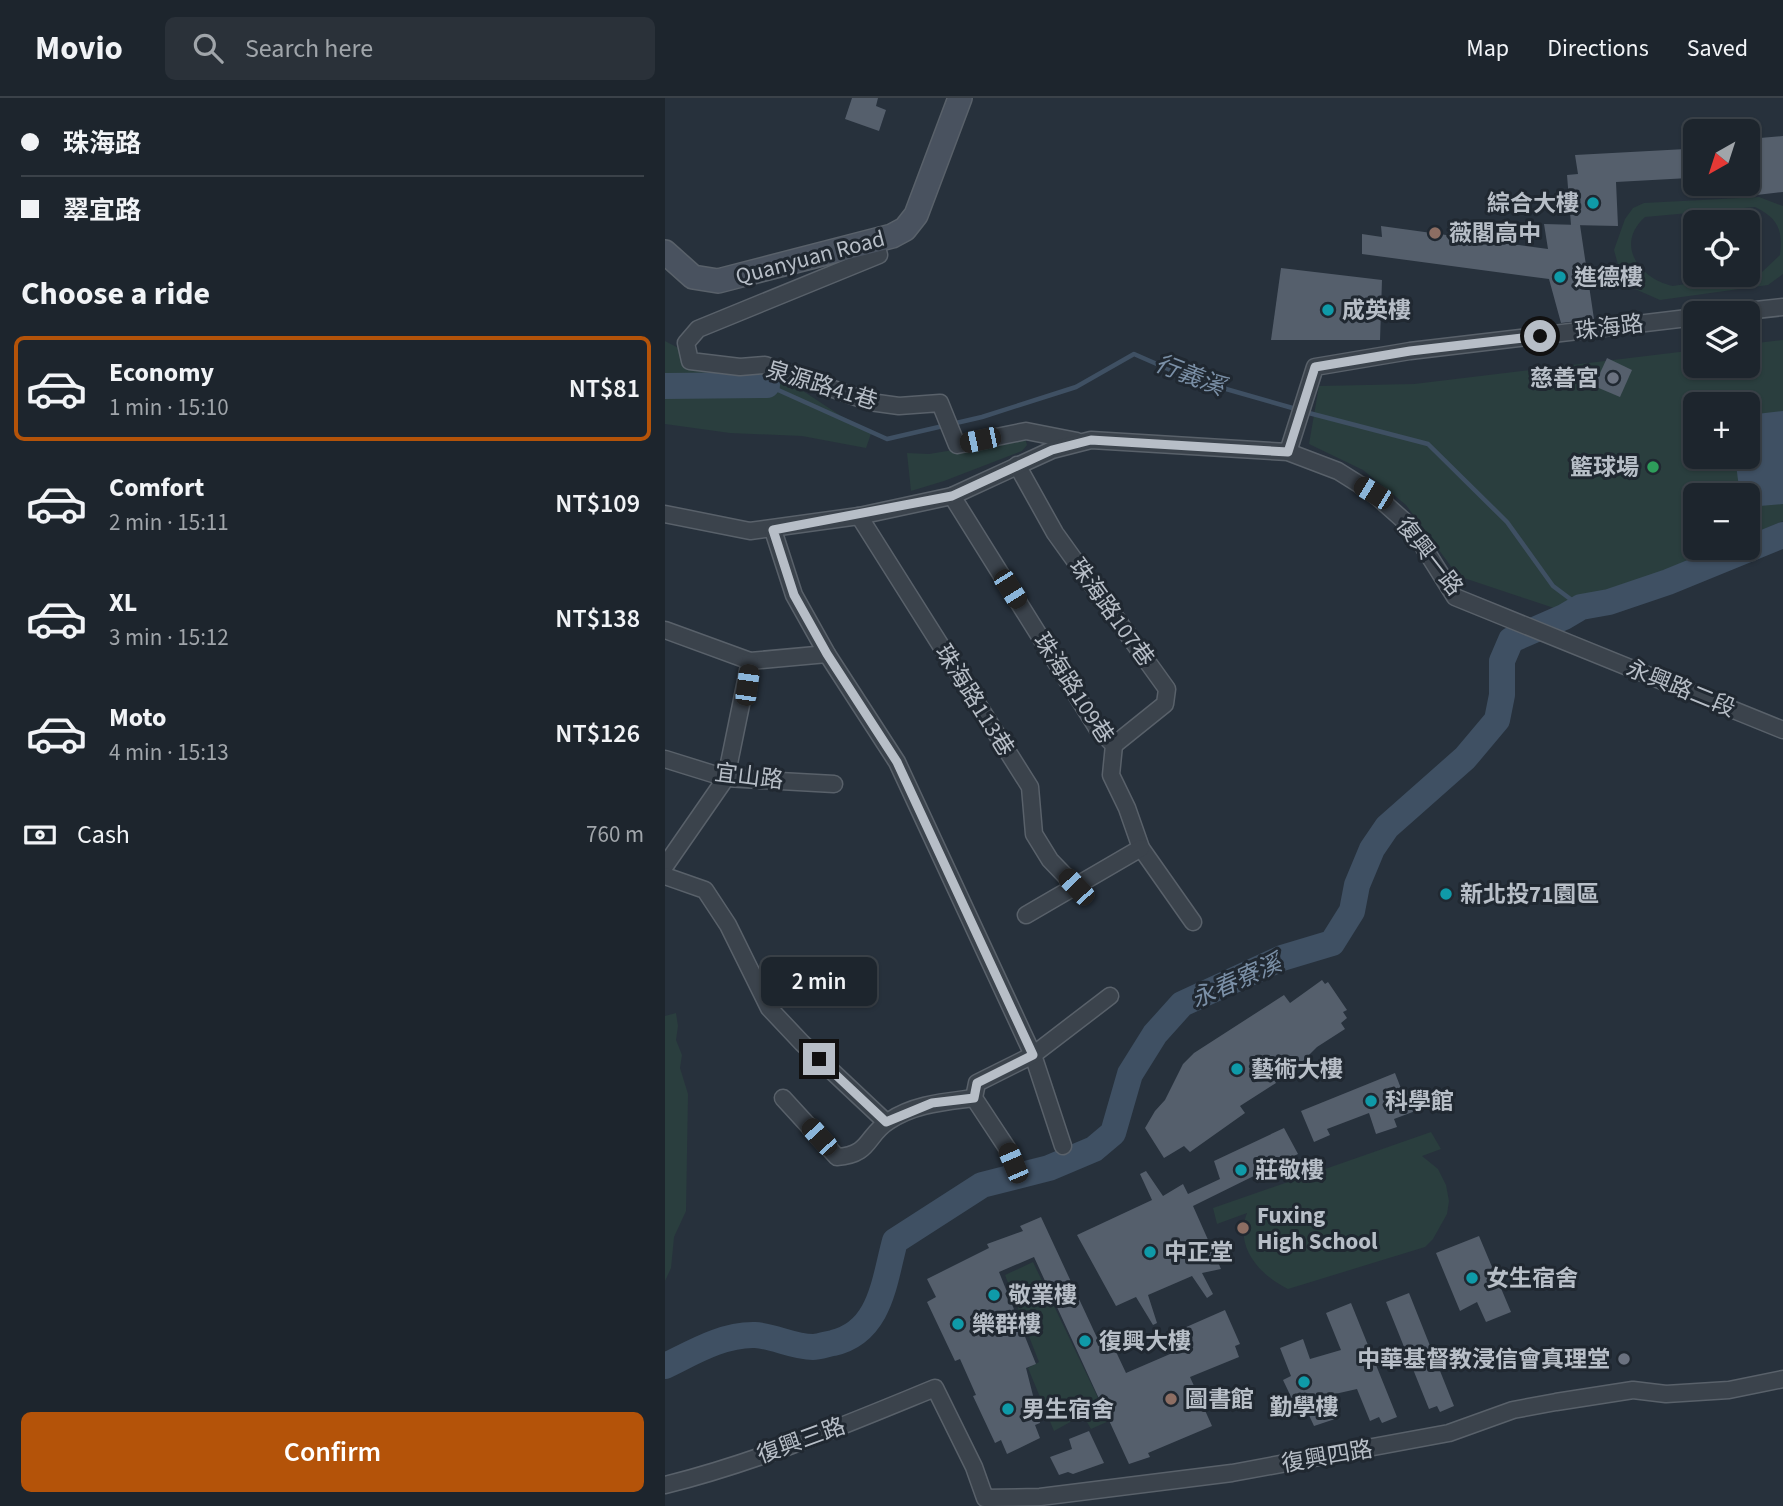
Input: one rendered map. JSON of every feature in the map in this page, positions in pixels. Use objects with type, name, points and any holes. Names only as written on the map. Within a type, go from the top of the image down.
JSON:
[{"type":"street","name":"Quanyuan Road","points":[[665,252],[693,277],[718,281],[875,241],[905,229],[916,215],[960,98]]},
{"type":"street","name":"泉源路41巷","points":[[875,241],[879,255],[698,328],[686,343],[690,361],[740,367],[765,365],[870,402],[899,406],[940,402],[957,445],[1026,431],[1079,442]]},
{"type":"street","points":[[1760,310],[1783,307]]},
{"type":"street","name":"珠海路","points":[[1288,452],[1315,367],[1410,351],[1683,319]]},
{"type":"street","points":[[665,514],[750,531],[773,530],[859,516],[952,496],[1017,465],[1079,442],[1129,440],[1288,452]]},
{"type":"street","name":"復興一路","points":[[1288,452],[1338,471],[1373,493],[1411,527],[1455,597],[1578,647]]},
{"type":"street","name":"珠海路107巷","points":[[1017,465],[1055,533],[1167,689],[1165,704],[1114,745]]},
{"type":"street","name":"珠海路109巷","points":[[952,496],[1097,728],[1114,745],[1111,775],[1127,808],[1140,848],[1193,922]]},
{"type":"street","name":"珠海路113巷","points":[[859,516],[1030,787],[1034,834],[1050,860],[1076,887]]},
{"type":"street","points":[[773,530],[794,595],[827,654],[897,762],[1033,1055],[1063,1146]]},
{"type":"street","points":[[665,630],[750,661],[827,654]]},
{"type":"street","name":"永興路二段","points":[[1578,647],[1783,730]]},
{"type":"street","points":[[665,866],[726,778],[750,661]]},
{"type":"street","name":"宜山路","points":[[665,758],[726,778],[834,784]]},
{"type":"street","points":[[1026,915],[1140,848]]},
{"type":"street","points":[[665,876],[705,890],[728,925],[769,1007],[802,1043],[886,1122]]},
{"type":"street","points":[[1013,1163],[1007,1148],[974,1098],[977,1083],[1033,1055],[1110,996]]},
{"type":"street","points":[[783,1098],[837,1157],[853,1156],[873,1139],[886,1122],[932,1103],[974,1098]]},
{"type":"street","name":"復興四路","points":[[935,1388],[974,1467],[985,1498],[1040,1497],[1232,1473],[1449,1433],[1513,1410],[1556,1402],[1633,1390],[1666,1394],[1729,1390],[1783,1379]]},
{"type":"street","name":"復興三路","points":[[665,1485],[729,1466],[865,1417],[935,1388]]},
{"type":"green space","points":[[1759,197],[1783,206],[1783,274],[1768,285],[1760,286],[1760,272],[1780,255],[1781,238],[1774,220],[1760,210],[1755,207],[1683,210],[1683,214],[1645,217],[1636,228],[1632,249],[1641,268],[1650,276],[1673,286],[1754,287],[1660,300],[1635,289],[1620,272],[1614,250],[1625,219],[1633,208],[1644,203]]},
{"type":"green space","points":[[1783,340],[1783,521],[1760,531],[1760,483],[1683,483],[1683,560],[1694,560],[1569,613],[1458,576],[1406,505],[1363,470],[1309,444],[1319,386],[1414,384],[1683,352],[1683,378],[1760,378],[1760,343]]},
{"type":"green space","points":[[665,341],[728,374],[797,387],[841,416],[872,431],[866,448],[802,436],[730,433],[665,424]]},
{"type":"green space","points":[[1025,438],[1027,445],[1022,451],[911,491],[907,453],[929,454]]},
{"type":"green space","points":[[676,1013],[676,1040],[682,1055],[680,1068],[688,1094],[686,1211],[674,1237],[671,1268],[665,1281],[665,1016]]},
{"type":"green space","points":[[1431,1132],[1441,1149],[1422,1156],[1438,1169],[1446,1185],[1449,1201],[1447,1214],[1433,1239],[1425,1247],[1288,1289],[1268,1276],[1252,1258],[1244,1237],[1247,1213],[1217,1224],[1213,1208]]},
{"type":"green space","points":[[1033,1262],[1109,1421],[1091,1429],[1083,1415],[1054,1431],[1028,1368],[1039,1362],[1005,1275]]},
{"type":"water","points":[[1783,411],[1783,504],[1760,506],[1760,483],[1738,483],[1737,469],[1760,469],[1760,414]]},
{"type":"building","points":[[852,98],[878,98],[876,106],[886,110],[879,131],[845,119]]},
{"type":"building","points":[[1783,136],[1783,192],[1761,195],[1761,138]]},
{"type":"building","name":"綜合大樓","points":[[1683,149],[1683,178],[1616,182],[1618,226],[1571,225],[1567,175],[1578,174],[1575,155]]},
{"type":"building","name":"進德樓","points":[[1544,224],[1580,225],[1594,319],[1561,323],[1549,279],[1362,254],[1362,234],[1382,237],[1381,226],[1548,249]]},
{"type":"building","name":"成英樓","points":[[1281,268],[1382,280],[1380,340],[1271,340]]},
{"type":"building","name":"慈善宮","points":[[1607,358],[1632,370],[1620,397],[1594,386]]},
{"type":"building","name":"藝術大樓","points":[[1322,980],[1325,984],[1328,982],[1347,1010],[1343,1012],[1347,1018],[1341,1023],[1345,1029],[1317,1047],[1298,1066],[1273,1078],[1276,1083],[1240,1106],[1245,1113],[1190,1152],[1184,1146],[1164,1158],[1145,1128],[1165,1100],[1183,1064],[1194,1053],[1284,995],[1290,1003]]},
{"type":"building","name":"科學館","points":[[1395,1073],[1402,1091],[1411,1089],[1418,1110],[1394,1119],[1397,1127],[1376,1134],[1369,1113],[1327,1129],[1330,1135],[1314,1142],[1301,1111]]},
{"type":"building","name":"中正堂","points":[[1284,1128],[1298,1154],[1193,1206],[1221,1269],[1202,1273],[1213,1294],[1207,1298],[1192,1276],[1148,1295],[1157,1323],[1153,1325],[1136,1297],[1116,1306],[1077,1235],[1152,1200],[1140,1174],[1146,1171],[1163,1196],[1183,1184],[1188,1194],[1220,1179],[1214,1161]]},
{"type":"building","points":[[1041,1217],[1099,1342],[1110,1339],[1126,1373],[1191,1345],[1184,1328],[1225,1310],[1240,1344],[1235,1346],[1239,1357],[1190,1377],[1212,1426],[1148,1453],[1150,1457],[1129,1464],[1034,1257],[999,1272],[1036,1364],[1026,1368],[1040,1423],[1035,1425],[1040,1438],[1007,1454],[1001,1440],[995,1443],[973,1396],[976,1395],[960,1359],[955,1361],[927,1302],[936,1297],[927,1279],[989,1248],[987,1244],[1023,1231],[1020,1226]]},
{"type":"building","name":"女生宿舍","points":[[1479,1236],[1511,1312],[1486,1322],[1477,1302],[1460,1311],[1436,1253]]},
{"type":"building","points":[[1409,1293],[1454,1406],[1440,1412],[1437,1406],[1429,1409],[1386,1302]]},
{"type":"building","points":[[1351,1303],[1397,1417],[1382,1423],[1379,1417],[1370,1421],[1357,1389],[1326,1396],[1335,1419],[1314,1426],[1301,1398],[1293,1401],[1283,1380],[1291,1376],[1280,1348],[1303,1339],[1310,1359],[1341,1350],[1326,1313]]},
{"type":"building","points":[[1089,1431],[1104,1463],[1073,1474],[1068,1472],[1059,1475],[1050,1457],[1072,1449],[1069,1439]]},
{"type":"waterway","name":"行義溪","points":[[767,385],[887,439],[982,417],[1076,387],[1134,354],[1191,379],[1296,409]]},
{"type":"waterway","name":"行義溪","points":[[665,386],[767,385]]},
{"type":"waterway","name":"行義溪","points":[[1305,412],[1428,444],[1507,522],[1553,586],[1581,607]]},
{"type":"waterway","name":"永春寮溪","points":[[665,1366],[708,1345],[743,1336],[769,1337],[806,1347],[833,1343],[849,1337],[861,1328],[878,1303],[895,1241],[982,1185],[1049,1168],[1094,1149],[1113,1133],[1130,1074],[1155,1034],[1182,1004],[1282,958],[1332,943],[1352,911],[1357,885],[1372,849],[1387,827],[1465,758],[1497,720],[1502,695],[1502,661],[1511,640],[1581,607],[1609,602],[1668,582],[1783,535]]},
{"type":"place","name":"綜合大樓","points":[[1593,203]]},
{"type":"place","name":"薇閣高中","points":[[1435,233]]},
{"type":"place","name":"進德樓","points":[[1560,277]]},
{"type":"place","name":"成英樓","points":[[1328,310]]},
{"type":"place","name":"慈善宮","points":[[1613,378]]},
{"type":"place","name":"籃球場","points":[[1653,467]]},
{"type":"place","name":"新北投71園區","points":[[1446,894]]},
{"type":"place","name":"藝術大樓","points":[[1237,1069]]},
{"type":"place","name":"科學館","points":[[1371,1101]]},
{"type":"place","name":"莊敬樓","points":[[1241,1170]]},
{"type":"place","name":"Fuxing High School","points":[[1243,1228]]},
{"type":"place","name":"中正堂","points":[[1150,1252]]},
{"type":"place","name":"女生宿舍","points":[[1472,1278]]},
{"type":"place","name":"敬業樓","points":[[994,1295]]},
{"type":"place","name":"樂群樓","points":[[958,1324]]},
{"type":"place","name":"復興大樓","points":[[1085,1341]]},
{"type":"place","name":"中華基督教浸信會真理堂","points":[[1624,1359]]},
{"type":"place","name":"勤學樓","points":[[1304,1382]]},
{"type":"place","name":"圖書館","points":[[1171,1399]]},
{"type":"place","name":"男生宿舍","points":[[1008,1409]]},
{"type":"route","points":[[819,1059],[886,1122],[932,1103],[974,1098],[977,1083],[1033,1055],[897,762],[827,654],[794,595],[773,530],[859,516],[952,496],[1052,450],[1091,440],[1129,440],[1288,452],[1315,367],[1410,351],[1540,336]]}]
